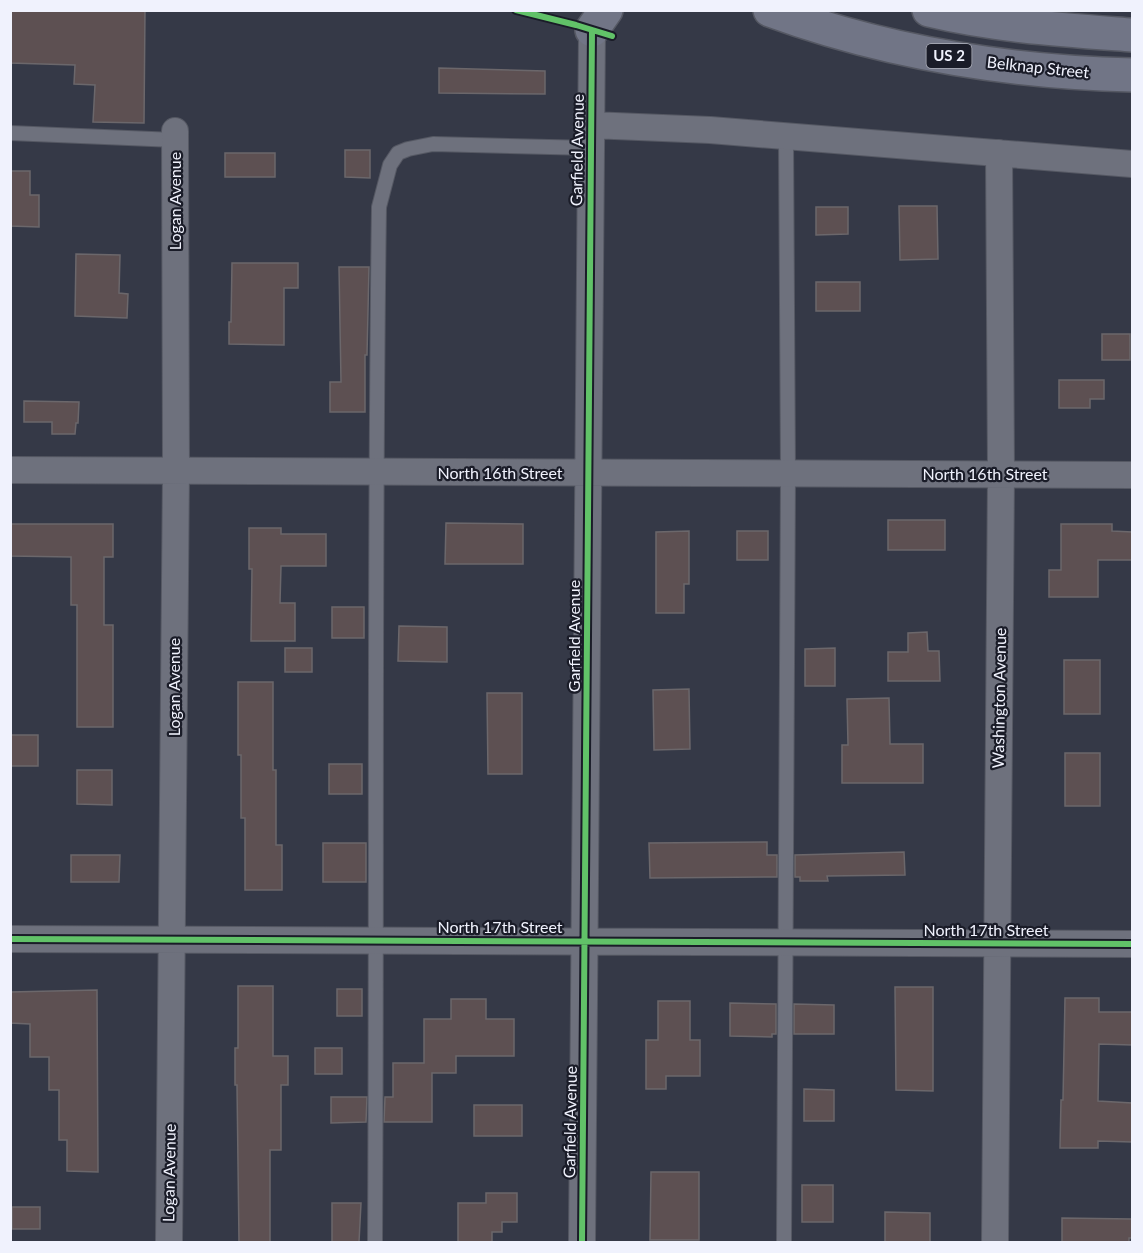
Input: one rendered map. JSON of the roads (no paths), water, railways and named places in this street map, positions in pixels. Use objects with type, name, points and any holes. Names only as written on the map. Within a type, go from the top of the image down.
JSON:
[{"type":"highway","name":"Belknap Street","points":[[770,10],[860,39],[920,51],[1001,65],[1132,75]]},
{"type":"highway","name":"US 2","points":[[929,10],[962,18],[1029,28],[1132,35]]},
{"type":"street","name":"Garfield Avenue","points":[[582,1242],[591,137],[596,17]]},
{"type":"street","points":[[591,137],[710,130],[1132,164]]},
{"type":"street","name":"Logan Avenue","points":[[169,1242],[176,471],[175,136]]},
{"type":"street","name":"Washington Avenue","points":[[995,1242],[1001,473],[999,153]]},
{"type":"street","name":"North 16th Street","points":[[10,470],[1132,475]]},
{"type":"street","name":"North 17th Street","points":[[10,939],[1132,944]]},
{"type":"lane","points":[[10,133],[175,136]]},
{"type":"lane","points":[[784,1242],[788,474],[786,136]]},
{"type":"lane","points":[[375,1242],[377,940],[375,472],[380,207],[390,165],[398,153],[433,144],[591,137]]}]
